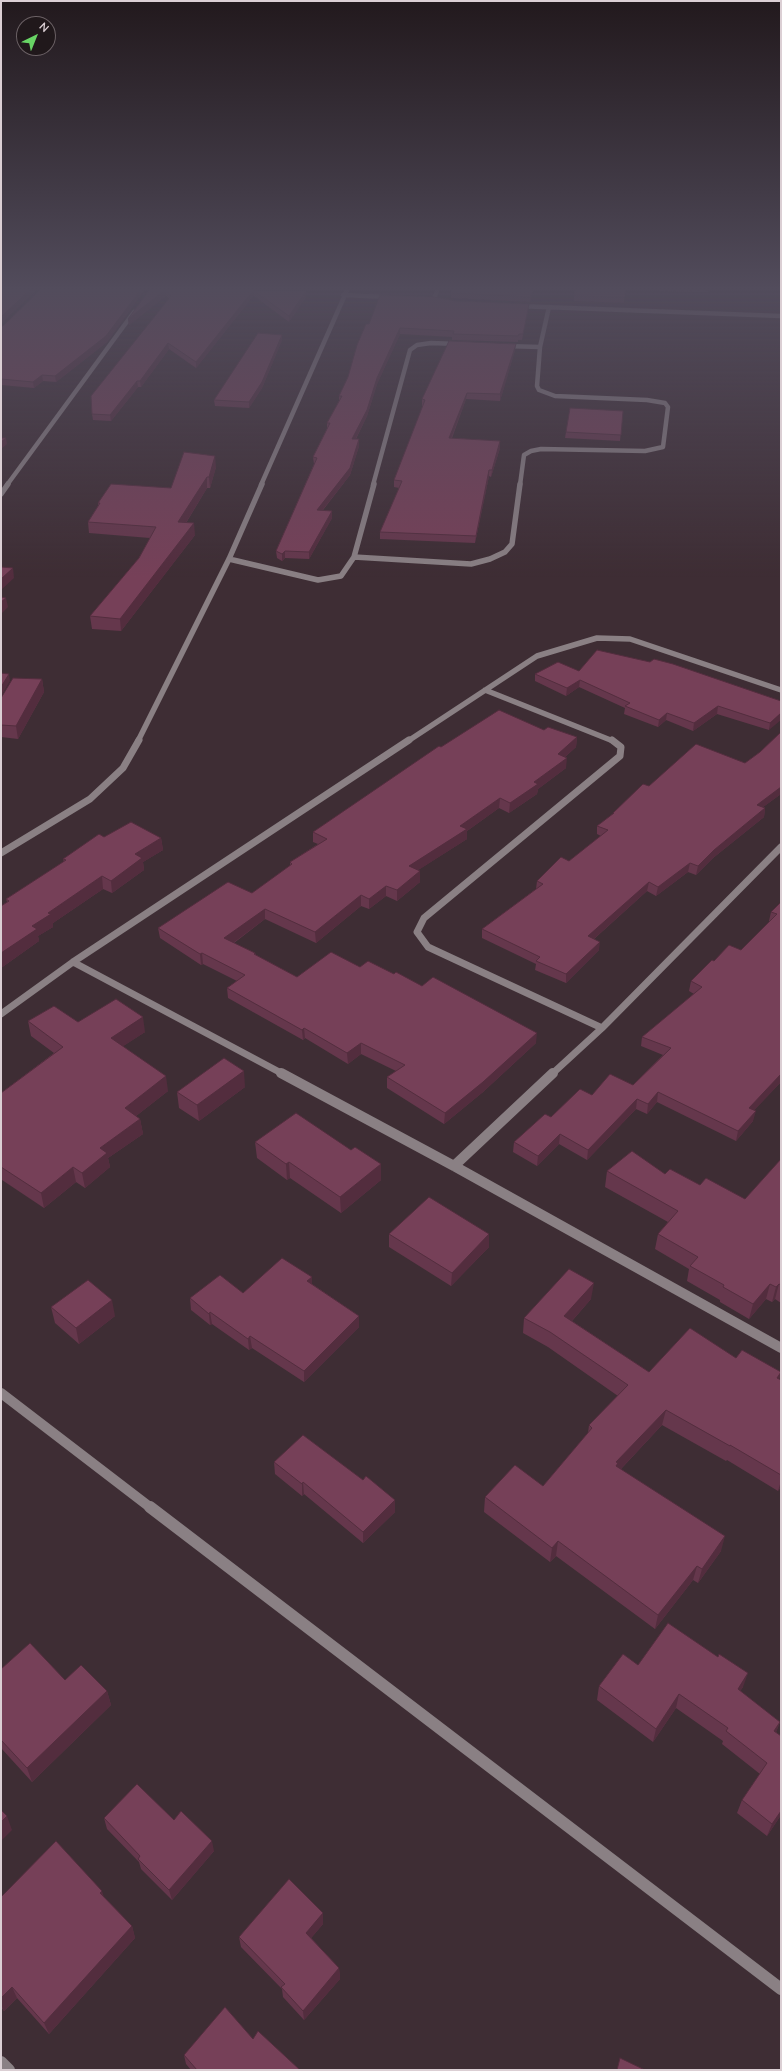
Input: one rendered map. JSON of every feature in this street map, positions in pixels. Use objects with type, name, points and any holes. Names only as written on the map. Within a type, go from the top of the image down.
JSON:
[{"type":"street","points":[[1,494],[81,385]]},
{"type":"street","points":[[1,853],[90,800],[123,768],[140,738],[229,560],[304,385]]},
{"type":"street","points":[[229,560],[318,580],[332,579],[341,576],[354,557],[401,385]]},
{"type":"street","points":[[354,557],[471,564],[490,559],[505,552],[512,544],[524,455],[531,450],[645,451],[660,449],[663,447],[668,407],[664,403],[652,400],[555,396],[546,394],[539,390],[538,385]]},
{"type":"street","points":[[1,1014],[73,962],[537,656],[597,638],[630,639],[781,690]]},
{"type":"street","points":[[485,690],[608,738],[621,747],[620,756],[424,918],[417,932],[428,947],[602,1028]]},
{"type":"street","points":[[454,1166],[602,1028],[781,847]]},
{"type":"street","points":[[73,962],[454,1166],[781,1348]]},
{"type":"street","points":[[1,1393],[781,1989]]},
{"type":"street","points":[[1,2062],[9,2070]]},
{"type":"building","points":[[100,385],[134,385],[110,415],[92,414],[91,396]]},
{"type":"building","points":[[224,385],[260,385],[249,402],[214,400]]},
{"type":"building","points":[[344,385],[375,385],[367,410],[352,439],[359,439],[350,468],[317,510],[332,511],[309,552],[285,551],[282,554],[276,551],[317,458],[313,457],[330,423],[327,423],[342,396],[339,396]]},
{"type":"building","points":[[429,385],[503,385],[500,394],[467,393],[449,438],[500,441],[492,470],[489,470],[476,536],[380,532],[402,481],[394,480],[425,400],[422,399]]},
{"type":"building","points":[[570,408],[623,411],[621,435],[566,432]]},
{"type":"building","points":[[184,452],[215,456],[209,477],[207,477],[178,522],[194,523],[120,619],[90,616],[139,558],[156,527],[88,522],[100,503],[98,503],[111,484],[171,488]]},
{"type":"building","points":[[1,567],[13,568],[1,579]]},
{"type":"building","points":[[1,597],[6,598],[1,602]]},
{"type":"building","points":[[597,650],[650,662],[654,659],[673,664],[781,701],[781,713],[770,723],[718,706],[694,723],[667,713],[659,720],[625,706],[630,703],[580,680],[567,688],[535,674],[558,662],[579,671]]},
{"type":"building","points":[[1,673],[9,674],[1,687]]},
{"type":"building","points":[[13,678],[42,679],[16,726],[1,725],[1,698]]},
{"type":"building","points":[[499,710],[544,730],[548,727],[577,737],[558,754],[567,758],[534,782],[538,784],[510,803],[500,798],[460,826],[467,829],[409,866],[420,871],[397,890],[386,886],[369,899],[361,895],[315,932],[265,909],[224,938],[255,953],[254,954],[297,977],[331,952],[360,967],[368,961],[394,974],[396,972],[422,986],[433,977],[537,1033],[483,1082],[445,1113],[387,1077],[405,1065],[361,1043],[347,1053],[304,1028],[302,1030],[227,988],[245,975],[202,953],[200,954],[158,928],[228,882],[252,893],[292,864],[290,862],[327,839],[313,832],[439,746],[441,747]]},
{"type":"building","points":[[781,732],[781,787],[757,805],[765,808],[714,850],[698,866],[690,863],[658,887],[649,882],[588,936],[600,942],[566,974],[536,961],[540,957],[482,929],[543,884],[537,881],[561,857],[569,861],[608,830],[597,826],[614,813],[643,784],[649,786],[696,744],[745,763],[760,752]]},
{"type":"building","points":[[131,822],[161,838],[135,854],[142,858],[111,881],[102,876],[48,913],[51,914],[32,926],[37,929],[1,953],[1,906],[9,901],[6,899],[66,860],[63,859],[99,834],[104,837]]},
{"type":"building","points":[[781,902],[781,1074],[749,1108],[756,1111],[738,1131],[658,1092],[648,1104],[637,1099],[588,1150],[560,1134],[538,1156],[514,1142],[545,1114],[551,1117],[580,1089],[592,1095],[610,1074],[633,1085],[671,1048],[642,1037],[702,987],[691,981],[712,960],[714,961],[729,945],[741,950],[777,914],[771,912]]},
{"type":"building","points":[[116,999],[143,1017],[111,1038],[166,1076],[125,1108],[140,1119],[100,1148],[107,1153],[82,1173],[73,1167],[41,1193],[1,1167],[1,1093],[63,1047],[28,1021],[54,1006],[78,1022]]},
{"type":"building","points":[[224,1058],[244,1071],[197,1105],[177,1092]]},
{"type":"building","points":[[296,1113],[351,1150],[355,1147],[381,1164],[340,1197],[289,1162],[286,1164],[255,1142]]},
{"type":"building","points":[[632,1151],[665,1174],[670,1169],[700,1185],[706,1178],[745,1199],[781,1159],[781,1285],[779,1284],[776,1287],[770,1284],[753,1304],[723,1287],[724,1285],[690,1266],[698,1257],[658,1234],[678,1211],[607,1171]]},
{"type":"building","points":[[429,1197],[489,1234],[452,1273],[389,1234]]},
{"type":"building","points":[[282,1258],[312,1277],[307,1281],[359,1316],[304,1371],[250,1336],[248,1339],[210,1312],[209,1314],[190,1298],[220,1275],[243,1293]]},
{"type":"building","points":[[569,1269],[594,1283],[564,1316],[649,1372],[690,1328],[736,1358],[742,1350],[781,1372],[777,1378],[781,1380],[781,1475],[666,1410],[616,1462],[618,1463],[616,1466],[725,1536],[702,1569],[697,1566],[658,1615],[558,1541],[552,1548],[485,1497],[515,1465],[543,1486],[592,1428],[589,1425],[628,1385],[550,1332],[524,1318]]},
{"type":"building","points":[[88,1280],[112,1300],[76,1328],[51,1307]]},
{"type":"building","points":[[303,1435],[363,1480],[366,1476],[395,1500],[363,1532],[303,1482],[302,1484],[274,1462]]},
{"type":"building","points":[[668,1623],[718,1657],[719,1654],[748,1673],[738,1689],[780,1722],[774,1731],[781,1736],[781,1811],[772,1824],[742,1800],[767,1763],[726,1731],[728,1728],[679,1694],[656,1729],[599,1686],[623,1654],[638,1665]]},
{"type":"building","points":[[30,1643],[65,1680],[81,1665],[107,1691],[27,1768],[1,1740],[1,1669]]},
{"type":"building","points":[[137,1784],[174,1820],[181,1811],[212,1841],[169,1890],[138,1859],[140,1856],[104,1818]]},
{"type":"building","points":[[1,1810],[7,1816],[1,1822]]},
{"type":"building","points":[[56,1841],[102,1891],[100,1893],[132,1926],[44,2023],[12,1987],[1,1998],[1,1897]]},
{"type":"building","points":[[289,1879],[323,1913],[306,1933],[339,1968],[303,2011],[281,1987],[285,1984],[239,1937]]},
{"type":"building","points":[[225,2007],[253,2039],[258,2031],[300,2070],[197,2070],[184,2055]]},
{"type":"building","points":[[620,2058],[645,2070],[617,2070]]}]
